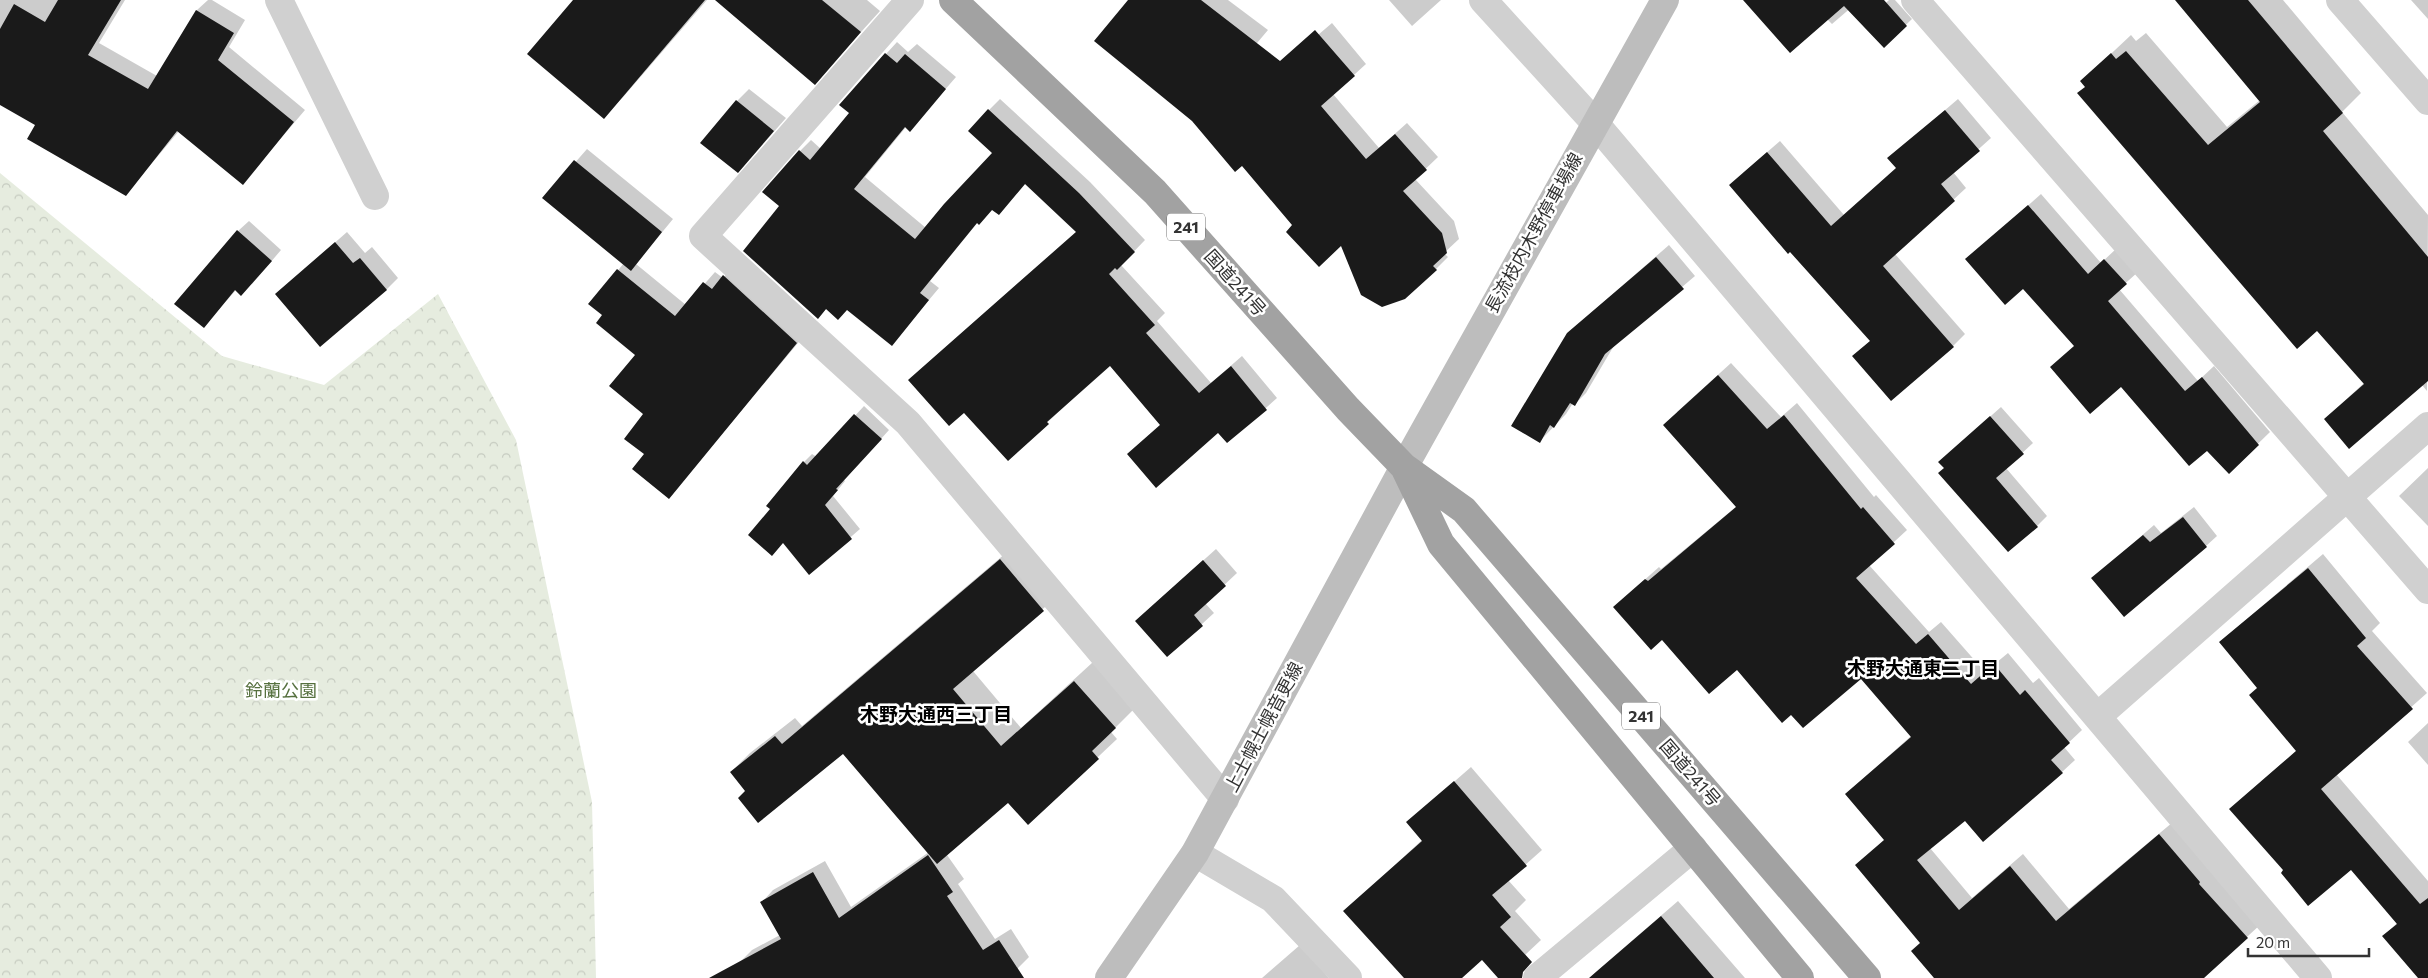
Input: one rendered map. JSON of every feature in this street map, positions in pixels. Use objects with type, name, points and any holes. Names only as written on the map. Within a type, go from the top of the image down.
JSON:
[{"type":"highway","name":"国道241号","points":[[953,0],[1155,192],[1348,409],[1404,467],[1464,510],[1867,978]]},
{"type":"highway","name":"国道241号","points":[[1404,467],[1441,544],[1800,978]]},
{"type":"main road","name":"長流枝内木野停車場線","points":[[1404,467],[1665,0]]},
{"type":"main road","name":"上士幌士幌音更線","points":[[1109,978],[1195,853],[1404,467]]},
{"type":"street","points":[[279,0],[375,196]]},
{"type":"street","points":[[910,0],[704,236],[908,422],[1225,799]]},
{"type":"street","points":[[1483,0],[1595,123],[2318,978]]},
{"type":"street","points":[[1915,0],[2428,590]]},
{"type":"street","points":[[2340,0],[2428,101]]},
{"type":"street","points":[[2098,716],[2428,426]]},
{"type":"street","points":[[1537,978],[1693,848]]},
{"type":"street","points":[[1195,853],[1273,899],[1348,978]]},
{"type":"green space","name":"鈴蘭公園","points":[[0,173],[222,356],[324,385],[438,294],[516,440],[592,802],[596,978],[0,978]]},
{"type":"building","points":[[58,0],[121,0],[88,55],[148,89],[196,10],[234,33],[218,60],[294,122],[243,185],[177,131],[126,196],[27,139],[35,125],[0,105],[0,29],[14,4],[45,22]]},
{"type":"building","points":[[573,0],[705,0],[604,119],[527,54]]},
{"type":"building","points":[[715,0],[822,0],[861,32],[815,85]]},
{"type":"building","points":[[1128,0],[1201,0],[1280,61],[1315,30],[1355,76],[1321,106],[1366,159],[1395,134],[1427,170],[1403,191],[1442,233],[1447,253],[1433,266],[1437,270],[1405,299],[1382,307],[1361,295],[1341,246],[1319,267],[1286,232],[1292,225],[1242,166],[1235,172],[1192,121],[1094,41]]},
{"type":"building","points":[[1743,0],[1884,0],[1907,26],[1884,48],[1844,6],[1790,53]]},
{"type":"building","points":[[2175,0],[2248,0],[2343,113],[2323,131],[2428,257],[2428,381],[2349,449],[2324,419],[2364,384],[2317,331],[2297,349],[2077,93],[2085,87],[2080,81],[2111,53],[2116,59],[2126,51],[2208,145],[2260,102]]},
{"type":"building","points":[[885,53],[897,63],[905,54],[946,89],[910,132],[905,127],[854,189],[915,239],[944,204],[992,153],[968,131],[988,109],[1079,193],[1135,252],[1117,270],[1115,268],[1109,274],[1155,325],[1146,333],[1199,393],[1231,366],[1267,410],[1227,443],[1218,433],[1156,488],[1127,454],[1160,425],[1110,366],[1047,422],[1049,424],[1008,461],[964,413],[949,426],[908,380],[1076,232],[1025,184],[999,215],[992,210],[979,225],[977,223],[920,293],[929,300],[892,346],[847,310],[838,320],[826,309],[818,319],[743,251],[779,206],[762,192],[799,150],[810,160],[849,113],[839,105]]},
{"type":"building","points":[[736,100],[774,131],[738,173],[700,143]]},
{"type":"building","points":[[1945,110],[1980,151],[1941,184],[1955,201],[1883,266],[1954,347],[1891,401],[1852,356],[1870,341],[1790,252],[1788,254],[1729,185],[1767,152],[1831,226],[1896,168],[1887,158]]},
{"type":"building","points":[[574,160],[662,232],[631,271],[542,198]]},
{"type":"building","points":[[2028,205],[2088,274],[2104,259],[2127,284],[2108,301],[2185,391],[2202,377],[2259,445],[2229,474],[2207,451],[2189,466],[2121,387],[2090,414],[2050,367],[2074,346],[2023,289],[2005,305],[1965,259]]},
{"type":"building","points":[[237,230],[272,261],[241,296],[235,290],[204,328],[174,304]]},
{"type":"building","points":[[335,242],[353,263],[360,258],[387,290],[320,347],[275,294]]},
{"type":"building","points":[[1656,257],[1684,289],[1605,354],[1575,406],[1570,403],[1554,428],[1550,425],[1540,443],[1511,426],[1567,333]]},
{"type":"building","points":[[617,269],[675,316],[703,282],[712,289],[723,275],[797,343],[669,499],[632,469],[644,454],[624,439],[643,414],[609,386],[635,355],[596,323],[602,315],[588,304]]},
{"type":"building","points":[[1718,375],[1767,429],[1784,415],[1861,509],[1863,507],[1895,544],[1856,578],[1916,644],[1928,634],[1971,684],[1994,664],[2020,695],[2025,690],[2070,743],[2051,760],[2063,773],[1983,842],[1965,821],[1917,860],[1959,910],[2010,866],[2056,921],[2159,834],[2200,882],[2199,884],[2248,938],[2204,978],[1934,978],[1911,951],[1920,943],[1855,865],[1884,840],[1845,794],[1911,737],[1861,679],[1803,728],[1791,715],[1782,723],[1737,670],[1709,694],[1662,640],[1651,650],[1613,607],[1645,579],[1648,581],[1736,507],[1663,425]]},
{"type":"building","points":[[854,414],[882,439],[836,489],[838,490],[825,505],[852,539],[809,575],[783,543],[772,556],[748,535],[770,509],[766,506],[803,461],[807,465]]},
{"type":"building","points":[[1990,416],[2024,454],[1996,478],[2038,527],[2008,552],[1938,473],[1944,468],[1938,462]]},
{"type":"building","points":[[2183,517],[2207,547],[2124,617],[2091,578],[2143,535],[2150,542]]},
{"type":"building","points":[[1000,559],[1044,611],[953,689],[1001,746],[1074,681],[1116,728],[1092,751],[1099,759],[1028,825],[1008,803],[937,864],[843,754],[758,823],[738,798],[745,791],[730,772],[775,736],[782,744]]},
{"type":"building","points":[[1203,560],[1226,586],[1194,615],[1203,626],[1167,657],[1135,621]]},
{"type":"building","points":[[2308,568],[2366,638],[2357,646],[2413,709],[2321,789],[2420,904],[2428,898],[2428,978],[2418,978],[2382,936],[2397,924],[2351,870],[2308,906],[2281,873],[2283,870],[2229,809],[2296,751],[2249,695],[2257,688],[2219,642]]},
{"type":"building","points":[[1454,781],[1527,866],[1492,895],[1511,917],[1500,927],[1532,962],[1523,972],[1522,978],[1498,978],[1482,960],[1462,978],[1404,978],[1343,911],[1422,841],[1406,822]]},
{"type":"building","points":[[928,855],[953,892],[947,896],[983,950],[999,940],[1024,978],[709,978],[781,939],[760,902],[813,872],[839,918]]},
{"type":"building","points":[[1661,916],[1714,978],[1589,978]]},
{"type":"district","name":"木野大通東二丁目","points":[[1923,668]]},
{"type":"district","name":"木野大通西三丁目","points":[[936,714]]}]
